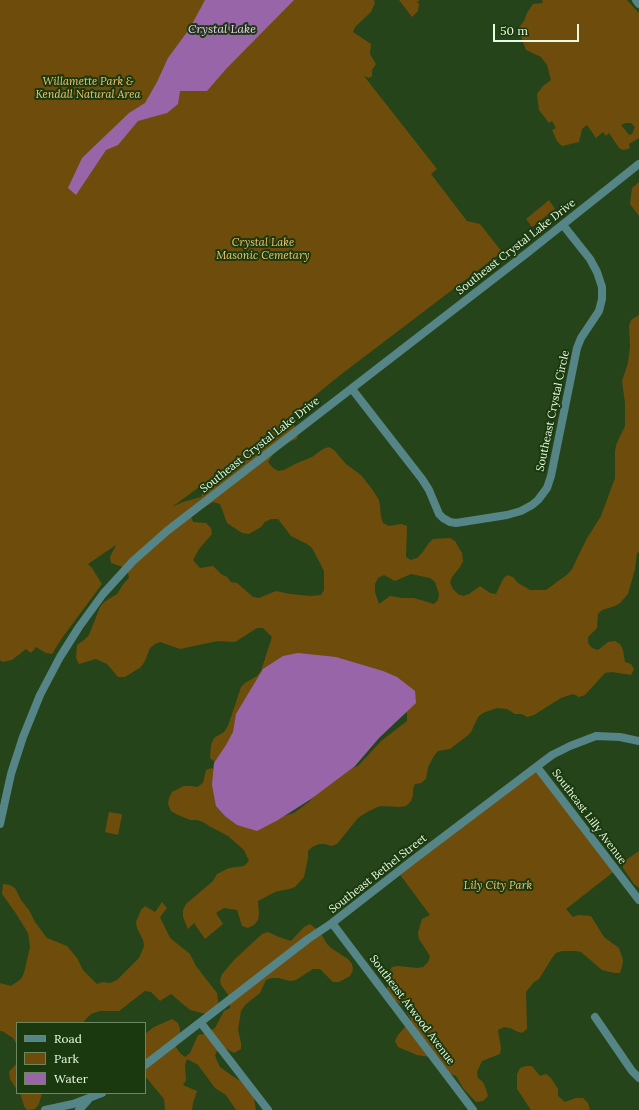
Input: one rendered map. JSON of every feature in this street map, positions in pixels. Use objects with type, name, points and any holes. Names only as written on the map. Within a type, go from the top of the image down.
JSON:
[{"type":"street","points":[[636,0],[639,4]]},
{"type":"street","name":"Southeast Crystal Lake Drive","points":[[0,824],[11,774],[23,737],[40,695],[68,645],[103,594],[133,561],[167,530],[352,389],[639,164]]},
{"type":"street","name":"Southeast Crystal Circle","points":[[352,389],[422,479],[429,490],[439,514],[443,518],[450,522],[456,523],[507,515],[521,511],[532,505],[547,488],[551,476],[577,348],[580,338],[599,311],[602,299],[602,287],[597,272],[590,259],[563,225]]},
{"type":"street","name":"Southeast Bethel Street","points":[[146,1064],[308,939],[332,923],[552,755],[596,736],[620,737],[639,741]]},
{"type":"street","name":"Southeast Lilly Avenue","points":[[537,767],[639,900]]},
{"type":"street","name":"Southeast Atwood Avenue","points":[[332,923],[474,1110]]},
{"type":"street","points":[[596,1017],[632,1071],[639,1078]]},
{"type":"street","points":[[201,1023],[268,1110]]},
{"type":"street","points":[[45,1110],[73,1104],[100,1094]]},
{"type":"street","points":[[79,1110],[88,1099]]},
{"type":"green space","points":[[0,0],[374,0],[375,3],[371,12],[355,27],[353,32],[371,44],[370,54],[376,64],[372,70],[372,76],[369,78],[364,76],[437,169],[431,174],[467,221],[480,224],[502,252],[339,376],[290,416],[298,433],[297,439],[275,451],[268,462],[278,471],[284,470],[312,457],[323,449],[329,447],[334,450],[346,464],[361,475],[372,489],[379,500],[383,523],[389,526],[401,524],[407,526],[406,557],[411,560],[417,558],[433,539],[450,538],[455,541],[462,553],[463,561],[452,577],[450,583],[458,594],[463,596],[469,594],[480,586],[490,593],[496,594],[503,579],[507,575],[513,577],[518,583],[530,590],[546,590],[568,574],[572,569],[586,540],[601,516],[615,478],[616,445],[625,426],[625,403],[622,381],[628,363],[630,346],[629,326],[631,320],[639,315],[639,552],[637,553],[635,569],[628,594],[620,603],[602,610],[598,614],[597,628],[588,637],[588,643],[592,648],[598,650],[608,642],[615,641],[620,644],[623,650],[625,662],[631,664],[634,669],[631,675],[612,672],[605,673],[585,695],[579,697],[573,694],[561,698],[534,715],[527,717],[522,714],[515,714],[507,709],[497,708],[483,713],[478,717],[471,732],[467,736],[450,749],[438,751],[428,767],[426,779],[421,783],[415,784],[411,801],[406,806],[380,806],[358,818],[337,844],[331,846],[319,844],[312,847],[308,851],[304,877],[295,887],[275,892],[258,901],[258,920],[254,925],[248,928],[242,926],[237,910],[224,908],[216,913],[223,924],[205,939],[194,923],[188,929],[183,917],[183,910],[186,904],[213,881],[217,874],[229,868],[244,866],[249,861],[244,850],[228,836],[203,822],[190,820],[171,811],[168,804],[172,792],[184,786],[197,787],[203,783],[206,770],[212,768],[275,819],[294,813],[310,801],[328,781],[342,771],[358,766],[381,741],[407,721],[405,708],[246,716],[216,763],[210,758],[211,745],[214,738],[224,732],[228,726],[241,687],[257,676],[261,671],[272,637],[263,628],[257,628],[235,642],[218,641],[180,649],[160,642],[150,648],[141,667],[125,677],[118,677],[107,664],[96,659],[79,664],[76,658],[77,645],[89,635],[100,607],[104,602],[117,594],[129,578],[128,572],[123,567],[111,563],[110,557],[116,545],[88,564],[102,584],[52,654],[46,653],[36,647],[31,653],[26,649],[12,660],[2,662],[0,660]],"holes":[[[206,482],[201,497],[172,507]],[[213,502],[220,504],[227,523],[242,533],[249,534],[261,527],[265,522],[271,519],[278,519],[291,536],[312,548],[324,571],[324,590],[321,595],[311,596],[276,591],[259,598],[253,597],[237,583],[231,582],[213,566],[200,568],[193,560],[199,549],[212,534],[211,528],[206,523],[193,522],[191,516]],[[411,574],[430,578],[435,582],[439,594],[438,600],[434,604],[414,598],[390,596],[379,604],[375,592],[375,584],[378,578],[384,575],[395,581]]]},
{"type":"green space","points":[[399,0],[420,0],[417,2],[419,4],[418,11],[412,17]]},
{"type":"green space","points":[[542,0],[627,0],[639,13],[639,138],[629,144],[630,148],[623,150],[619,148],[609,133],[606,136],[603,132],[596,138],[587,125],[582,129],[579,142],[562,146],[557,141],[552,130],[556,128],[552,121],[549,123],[539,110],[537,94],[543,86],[551,80],[547,65],[541,57],[526,50],[518,29],[533,4],[543,3]],"holes":[[[631,123],[635,127],[632,134],[629,135],[621,125]]]},
{"type":"green space","points":[[639,182],[639,216],[630,204],[632,188]]},
{"type":"green space","points":[[549,200],[555,209],[532,227],[526,219]]},
{"type":"green space","name":"Lily City Park","points":[[537,767],[616,870],[566,909],[573,917],[578,915],[591,916],[604,937],[619,948],[623,960],[622,967],[620,973],[614,973],[602,970],[581,952],[562,951],[556,953],[539,979],[534,982],[526,992],[527,1029],[522,1033],[504,1027],[498,1030],[501,1048],[500,1054],[482,1061],[477,1072],[478,1078],[483,1082],[488,1096],[483,1101],[476,1102],[463,1088],[456,1076],[443,1071],[430,1057],[417,1055],[398,1047],[395,1041],[398,1035],[411,1020],[405,1008],[390,996],[387,990],[388,975],[392,967],[423,967],[428,962],[430,956],[419,939],[418,933],[422,919],[430,915],[398,872]]},
{"type":"green space","points":[[109,812],[122,815],[118,835],[105,832]]},
{"type":"green space","points":[[639,851],[639,888],[634,884],[623,868],[623,862]]},
{"type":"green space","points":[[3,884],[10,885],[15,888],[35,922],[47,938],[67,946],[77,958],[83,970],[97,984],[103,982],[110,983],[117,980],[139,958],[144,946],[136,922],[141,910],[145,906],[155,912],[162,902],[167,908],[160,917],[170,938],[190,954],[196,966],[217,993],[219,1007],[208,1014],[202,1013],[190,1010],[171,994],[160,1001],[151,992],[145,991],[119,1011],[100,1011],[91,1014],[84,1022],[16,1022],[16,1043],[13,1038],[0,1031],[0,983],[11,986],[21,979],[24,973],[30,947],[28,933],[2,894]]},
{"type":"green space","points":[[310,924],[320,932],[331,948],[348,959],[352,964],[353,970],[350,976],[339,982],[333,982],[320,969],[313,969],[296,980],[290,981],[272,978],[266,980],[260,993],[245,1005],[241,1011],[238,1030],[241,1049],[234,1053],[223,1047],[218,1049],[215,1055],[220,1067],[242,1082],[254,1098],[256,1110],[236,1110],[226,1095],[215,1088],[198,1065],[187,1059],[185,1065],[186,1080],[183,1085],[197,1091],[192,1110],[165,1110],[164,1099],[146,1077],[146,1033],[154,1027],[172,1019],[178,1023],[180,1029],[180,1035],[176,1047],[185,1057],[190,1053],[198,1035],[204,1034],[215,1028],[224,1011],[230,1008],[229,996],[221,985],[220,980],[222,974],[235,959],[262,934],[268,932],[291,941],[304,927]]},
{"type":"green space","points":[[16,1064],[16,1088],[10,1079],[9,1072]]},
{"type":"green space","points":[[532,1066],[540,1076],[546,1074],[551,1078],[558,1089],[558,1096],[565,1102],[576,1098],[583,1098],[588,1103],[590,1110],[531,1110],[517,1089],[517,1074],[520,1068]]},
{"type":"green space","points":[[20,1094],[42,1094],[39,1104],[35,1109],[27,1110],[24,1106]]},
{"type":"water","name":"Crystal Lake","points":[[205,0],[294,0],[226,69],[207,91],[180,91],[178,104],[167,113],[138,121],[118,145],[106,150],[76,195],[68,188],[82,158],[129,113],[145,103],[168,58],[190,28]]},
{"type":"water","points":[[298,653],[336,657],[383,671],[397,677],[415,691],[416,703],[379,738],[355,766],[311,799],[278,820],[257,831],[237,825],[225,816],[216,806],[212,785],[214,763],[233,732],[236,714],[263,669],[283,656]]},
{"type":"park label","name":"Willamette Park & Kendall Natural Area","points":[[88,88]]},
{"type":"park label","name":"Crystal Lake Masonic Cemetary","points":[[263,249]]}]
